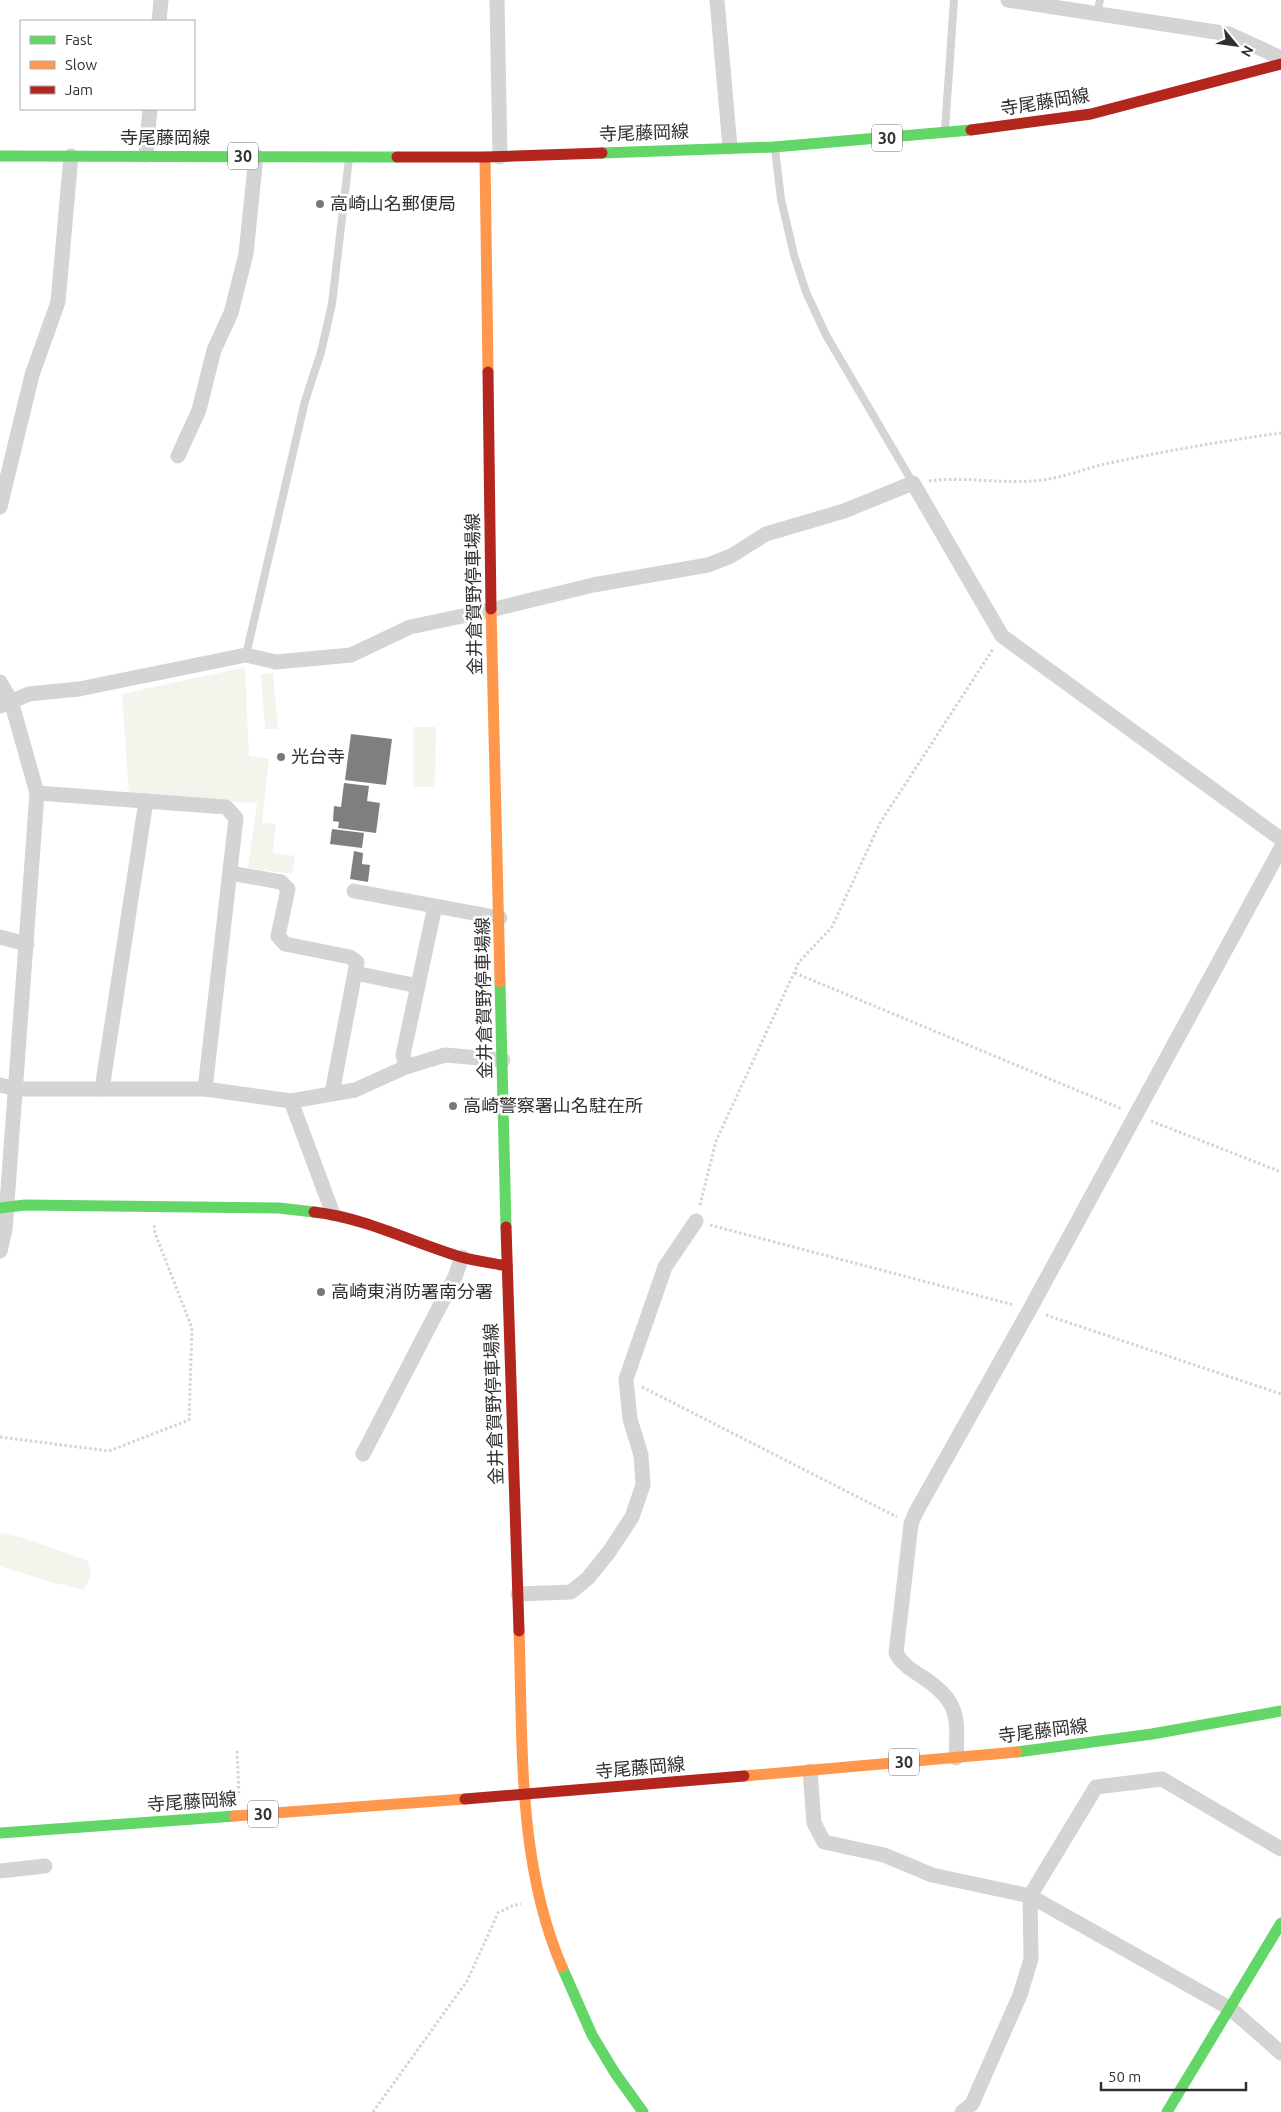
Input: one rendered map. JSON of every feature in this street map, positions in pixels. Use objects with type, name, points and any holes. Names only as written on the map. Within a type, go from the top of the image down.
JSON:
[{"type":"main road","name":"寺尾藤岡線","points":[[0,156],[493,157],[730,147],[774,147],[945,133],[1020,125],[1091,114],[1281,64]]},
{"type":"main road","name":"金井倉賀野停車場線","points":[[493,157],[491,610],[507,1266],[525,1795],[539,1901],[555,1950],[592,2035],[615,2073],[644,2112]]},
{"type":"main road","points":[[3,1207],[278,1208],[333,1214],[379,1226],[462,1257],[507,1266]]},
{"type":"main road","name":"寺尾藤岡線","points":[[0,1833],[525,1795],[1041,1751],[1235,1721],[1281,1711]]},
{"type":"main road","points":[[1167,2112],[1231,2009],[1281,1922]]},
{"type":"street","points":[[159,20],[161,0]]},
{"type":"street","points":[[493,157],[497,0]]},
{"type":"street","points":[[717,0],[730,147]]},
{"type":"street","points":[[1008,0],[1099,7],[1228,34],[1281,58]]},
{"type":"street","points":[[146,155],[150,110]]},
{"type":"street","points":[[0,507],[32,376],[58,302],[71,156]]},
{"type":"street","points":[[178,456],[199,410],[214,350],[233,304],[246,254],[256,156]]},
{"type":"street","points":[[6,704],[29,694],[79,689],[246,655],[276,662],[351,655],[410,627],[491,610],[593,584],[708,566],[731,556],[766,534],[844,511],[913,483],[1002,636],[1281,840],[1136,1115],[911,1524],[895,1643],[896,1653],[901,1663],[945,1694],[952,1705],[957,1727],[956,1758]]},
{"type":"street","points":[[0,682],[37,793],[17,1089],[3,1207],[5,1230],[0,1251]]},
{"type":"street","points":[[37,793],[226,807],[236,818],[204,1089]]},
{"type":"street","points":[[102,1089],[146,801]]},
{"type":"street","points":[[230,873],[281,882],[288,889],[278,936],[285,944],[350,957],[357,962],[332,1093]]},
{"type":"street","points":[[354,891],[500,918]]},
{"type":"street","points":[[406,1067],[403,1055],[434,906]]},
{"type":"street","points":[[0,938],[27,944]]},
{"type":"street","points":[[355,973],[418,986]]},
{"type":"street","points":[[0,1085],[17,1089],[204,1089],[291,1101],[355,1090],[406,1067],[445,1055],[503,1060]]},
{"type":"street","points":[[291,1101],[333,1214]]},
{"type":"street","points":[[518,1594],[571,1592],[588,1578],[632,1517],[643,1485],[641,1455],[630,1419],[626,1379],[665,1267],[696,1221]]},
{"type":"street","points":[[363,1454],[455,1277],[462,1257]]},
{"type":"street","points":[[810,1771],[814,1823],[824,1842],[884,1855],[932,1875],[1030,1896],[1231,2009],[1281,2053]]},
{"type":"street","points":[[962,2112],[972,2104],[1020,1995],[1029,1968],[1032,1935],[1030,1896],[1096,1787],[1162,1779],[1281,1848]]},
{"type":"street","points":[[0,1871],[45,1866]]},
{"type":"lane","points":[[945,133],[954,0]]},
{"type":"lane","points":[[774,147],[781,199],[794,255],[806,292],[826,335],[913,483]]},
{"type":"lane","points":[[246,655],[305,402],[321,352],[332,304],[349,156]]},
{"type":"path","points":[[913,483],[948,478],[1027,482],[1045,480],[1107,464],[1200,444],[1281,433]]},
{"type":"path","points":[[1002,636],[880,823],[832,926],[799,962],[716,1141],[696,1221],[1030,1309],[1281,1394]]},
{"type":"path","points":[[795,973],[1136,1115],[1281,1172]]},
{"type":"path","points":[[0,1437],[109,1451],[189,1420],[192,1328],[155,1234],[151,1207]]},
{"type":"path","points":[[626,1379],[911,1524]]},
{"type":"path","points":[[237,1751],[240,1816]]},
{"type":"path","points":[[373,2112],[467,1982],[498,1913],[512,1906],[539,1901]]},
{"type":"shaded area","points":[[245,667],[249,756],[269,759],[262,823],[276,824],[273,853],[295,856],[292,874],[248,868],[257,803],[129,795],[122,694]]},
{"type":"shaded area","points":[[273,673],[278,729],[265,729],[261,674]]},
{"type":"shaded area","points":[[413,727],[436,727],[435,787],[413,787]]},
{"type":"shaded area","points":[[0,1533],[24,1538],[88,1561],[91,1575],[84,1590],[0,1566]]},
{"type":"building","points":[[351,734],[392,739],[386,785],[345,780]]},
{"type":"building","points":[[344,783],[369,786],[367,801],[380,803],[376,833],[338,828],[339,822],[333,821],[334,806],[341,807]]},
{"type":"building","points":[[332,829],[364,833],[362,848],[330,844]]},
{"type":"building","points":[[354,851],[363,853],[362,864],[370,865],[368,882],[350,879]]},
{"type":"traffic: fast","points":[[602,153],[774,147],[971,130]]},
{"type":"traffic: fast","points":[[0,156],[397,157]]},
{"type":"traffic: fast","points":[[500,982],[506,1227]]},
{"type":"traffic: fast","points":[[0,1208],[25,1205],[279,1208],[314,1212]]},
{"type":"traffic: fast","points":[[1017,1752],[1152,1734],[1281,1711]]},
{"type":"traffic: fast","points":[[0,1833],[235,1816]]},
{"type":"traffic: fast","points":[[1167,2112],[1281,1923]]},
{"type":"traffic: fast","points":[[562,1967],[592,2035],[615,2073],[643,2112]]},
{"type":"traffic: slow","points":[[485,157],[488,372]]},
{"type":"traffic: slow","points":[[491,609],[500,982]]},
{"type":"traffic: slow","points":[[519,1631],[522,1759],[530,1845],[547,1927],[562,1967]]},
{"type":"traffic: slow","points":[[744,1776],[1017,1752]]},
{"type":"traffic: slow","points":[[235,1816],[465,1799]]},
{"type":"traffic: jam","points":[[971,130],[1091,114],[1281,64]]},
{"type":"traffic: jam","points":[[397,157],[485,157],[602,153]]},
{"type":"traffic: jam","points":[[488,372],[491,609]]},
{"type":"traffic: jam","points":[[314,1212],[352,1219],[461,1257],[507,1266]]},
{"type":"traffic: jam","points":[[506,1227],[519,1631]]},
{"type":"traffic: jam","points":[[465,1799],[744,1776]]},
{"type":"place","name":"高崎山名郵便局","points":[[320,204]]},
{"type":"place","name":"光台寺","points":[[281,757]]},
{"type":"place","name":"高崎警察署山名駐在所","points":[[453,1106]]},
{"type":"place","name":"高崎東消防署南分署","points":[[321,1292]]}]
